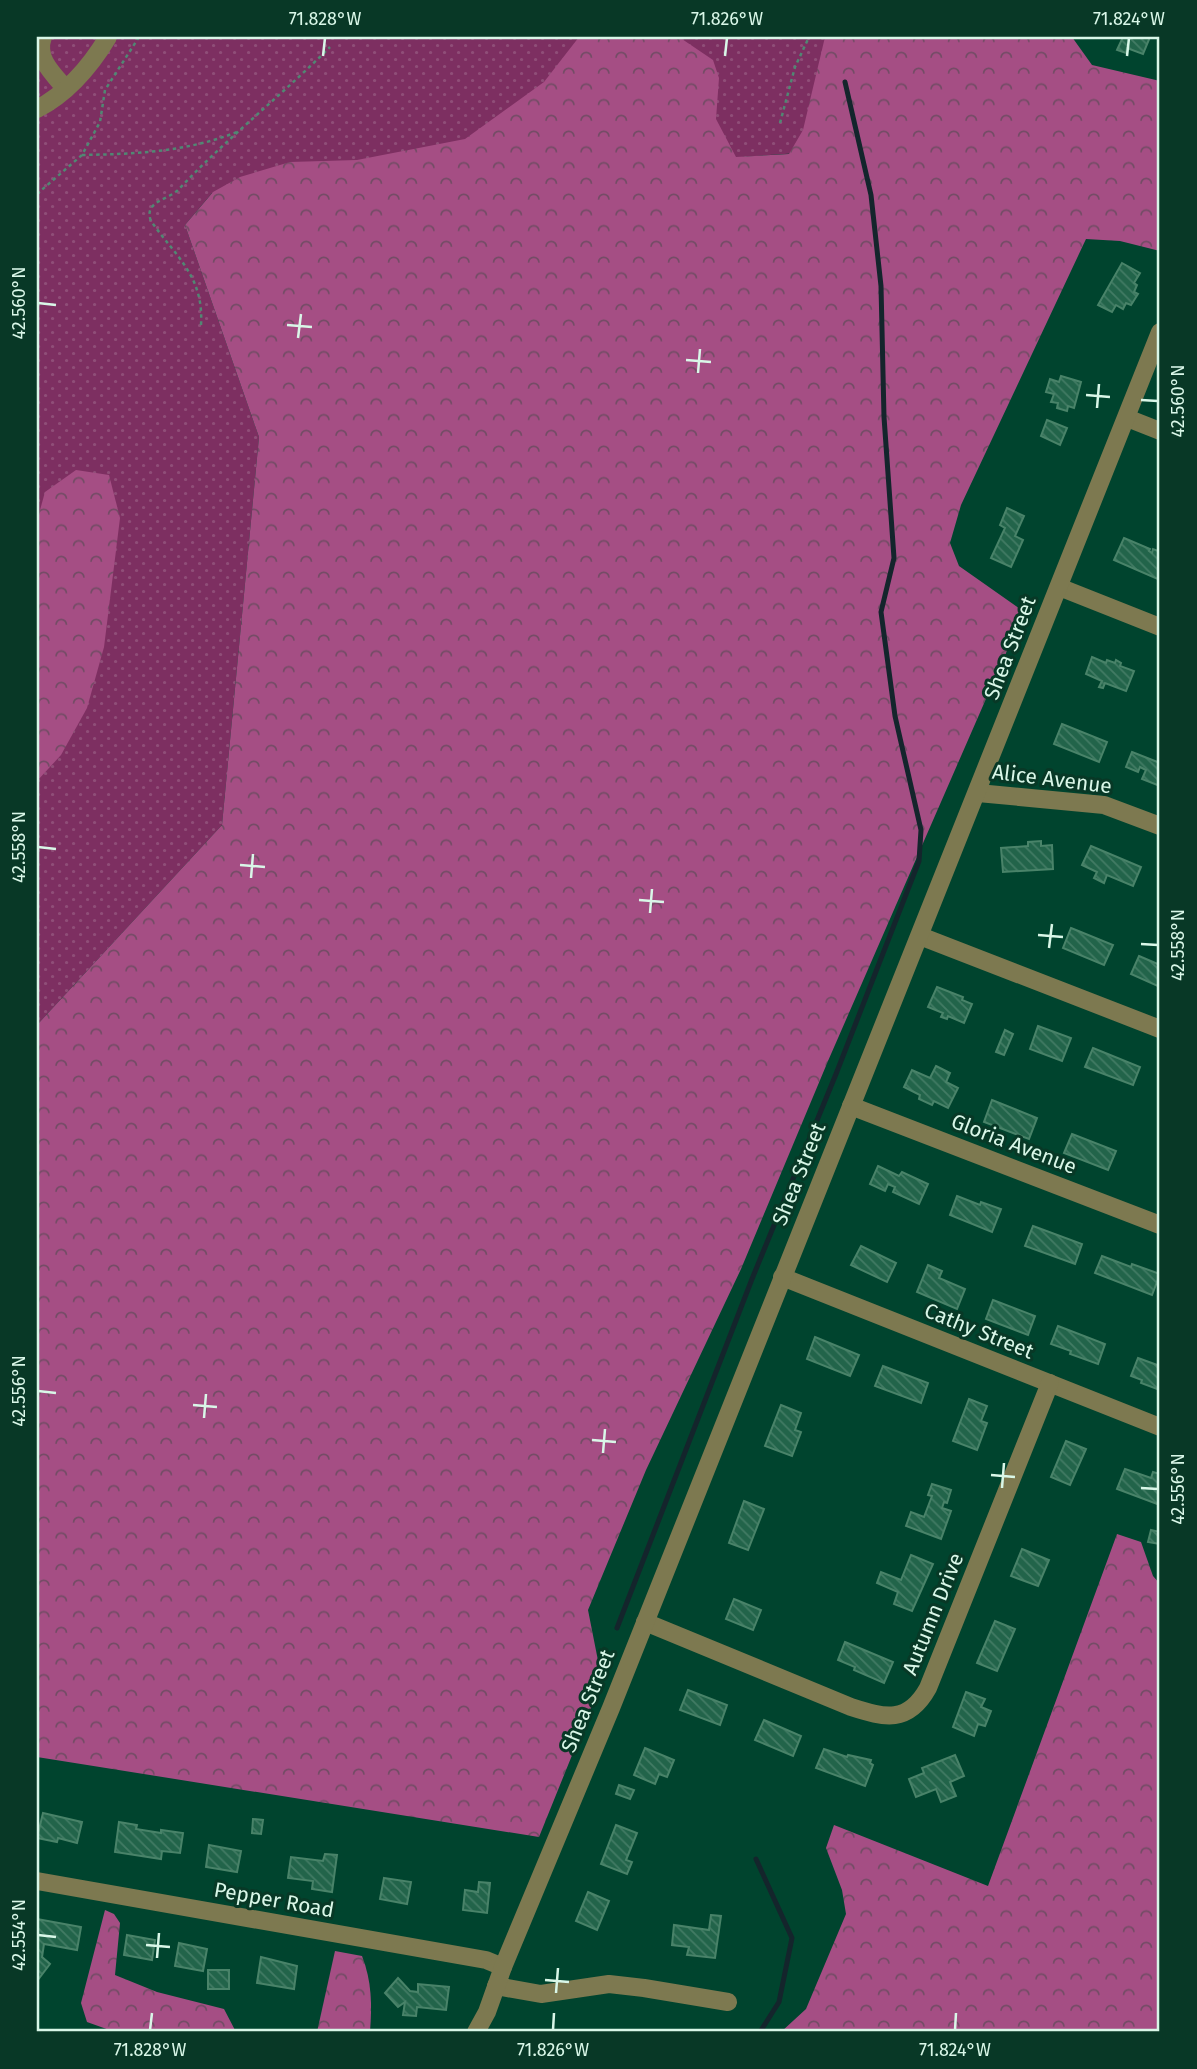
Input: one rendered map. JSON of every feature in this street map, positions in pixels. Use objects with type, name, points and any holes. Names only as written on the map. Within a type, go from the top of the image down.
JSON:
[{"type":"street","points":[[43,37],[40,52],[47,66],[66,89]]},
{"type":"street","points":[[37,109],[84,73],[108,37]]},
{"type":"street","name":"Shea Street","points":[[477,2032],[645,1622],[1160,332]]},
{"type":"street","points":[[1127,418],[1160,431]]},
{"type":"street","points":[[1059,587],[1160,627]]},
{"type":"street","name":"Alice Avenue","points":[[978,793],[1104,805],[1160,825]]},
{"type":"street","points":[[920,936],[1160,1029]]},
{"type":"street","name":"Gloria Avenue","points":[[851,1106],[1160,1225]]},
{"type":"street","name":"Cathy Street","points":[[782,1277],[1160,1427]]},
{"type":"street","name":"Autumn Drive","points":[[645,1622],[851,1707],[885,1716],[906,1713],[915,1707],[928,1688],[1050,1384]]},
{"type":"street","name":"Pepper Road","points":[[37,1881],[486,1961],[503,1967]]},
{"type":"street","points":[[496,1986],[541,1994],[609,1984],[728,2002]]},
{"type":"path","points":[[37,194],[82,155],[100,122],[105,90],[139,37]]},
{"type":"path","points":[[780,123],[795,67],[809,37]]},
{"type":"path","points":[[201,325],[198,293],[191,274],[148,215],[153,204],[174,195],[239,131],[290,88],[330,47]]},
{"type":"path","points":[[82,155],[176,149],[202,145],[239,131]]},
{"type":"shaded area","points":[[37,37],[923,37],[902,146],[212,193],[185,225],[259,437],[222,825],[37,1025]]},
{"type":"green space","points":[[579,37],[679,37],[713,60],[719,78],[716,119],[736,157],[789,154],[803,130],[825,37],[1072,37],[1092,65],[1160,81],[1160,251],[1120,241],[1086,239],[961,505],[950,543],[959,566],[1020,609],[1023,614],[828,1061],[741,1269],[646,1470],[588,1610],[602,1681],[539,1837],[37,1757],[37,1025],[222,825],[259,437],[185,225],[213,192],[240,177],[290,162],[357,160],[465,139],[544,82]]},
{"type":"green space","points":[[76,470],[109,475],[120,518],[104,647],[87,708],[61,755],[37,781],[37,521],[45,492]]},
{"type":"green space","points":[[1117,1534],[1141,1542],[1153,1576],[1160,1584],[1160,2032],[781,2032],[806,2009],[846,1914],[842,1890],[826,1848],[834,1825],[988,1886]]},
{"type":"green space","points":[[105,1910],[114,1914],[120,1923],[115,1975],[157,1992],[224,2009],[236,2032],[115,2032],[87,2022],[81,2003]]},
{"type":"green space","points":[[335,1951],[362,1956],[370,1994],[370,2032],[317,2032]]},
{"type":"building","points":[[1123,37],[1150,37],[1143,54],[1127,48],[1126,53],[1117,50]]},
{"type":"building","points":[[1122,263],[1140,273],[1134,283],[1137,285],[1134,292],[1138,294],[1131,305],[1126,303],[1123,309],[1116,305],[1112,312],[1098,305]]},
{"type":"building","points":[[1061,376],[1081,382],[1074,408],[1068,406],[1067,411],[1057,408],[1058,403],[1051,402],[1054,394],[1046,392],[1050,379],[1059,382]]},
{"type":"building","points":[[1047,420],[1067,428],[1060,445],[1041,436]]},
{"type":"building","points":[[1007,508],[1024,516],[1015,536],[1023,540],[1011,567],[991,558],[1005,528],[1000,525]]},
{"type":"building","points":[[1124,538],[1150,549],[1152,553],[1153,549],[1158,551],[1160,548],[1160,580],[1114,560]]},
{"type":"building","points":[[1092,657],[1106,663],[1107,660],[1115,663],[1116,660],[1121,663],[1120,666],[1134,671],[1126,691],[1105,683],[1103,688],[1099,687],[1102,681],[1086,674]]},
{"type":"building","points":[[1062,724],[1107,742],[1099,762],[1054,744]]},
{"type":"building","points":[[1132,752],[1160,763],[1160,786],[1142,779],[1146,770],[1140,767],[1138,772],[1126,767]]},
{"type":"building","points":[[1041,841],[1041,846],[1052,845],[1053,869],[1003,872],[1001,848],[1028,846],[1028,842]]},
{"type":"building","points":[[1091,846],[1141,867],[1133,886],[1107,875],[1104,883],[1094,878],[1097,872],[1082,865]]},
{"type":"building","points":[[1071,928],[1113,945],[1104,965],[1063,948]]},
{"type":"building","points":[[1139,956],[1160,965],[1160,987],[1131,974]]},
{"type":"building","points":[[937,987],[963,997],[962,1000],[972,1004],[964,1023],[948,1016],[947,1019],[941,1017],[943,1013],[928,1007]]},
{"type":"building","points":[[1038,1026],[1071,1038],[1062,1061],[1030,1049]]},
{"type":"building","points":[[1005,1030],[1013,1034],[1004,1055],[996,1052]]},
{"type":"building","points":[[1093,1048],[1140,1067],[1133,1085],[1085,1067]]},
{"type":"building","points":[[936,1066],[950,1073],[946,1082],[958,1088],[948,1108],[934,1101],[932,1105],[919,1099],[920,1095],[904,1087],[912,1070],[930,1078]]},
{"type":"building","points":[[992,1100],[1037,1118],[1029,1139],[984,1122]]},
{"type":"building","points":[[1072,1134],[1116,1151],[1108,1170],[1064,1153]]},
{"type":"building","points":[[878,1166],[899,1176],[902,1172],[928,1184],[919,1204],[893,1192],[895,1187],[888,1184],[885,1191],[870,1184]]},
{"type":"building","points":[[957,1196],[980,1205],[981,1202],[1001,1209],[992,1232],[950,1215]]},
{"type":"building","points":[[1033,1226],[1082,1244],[1075,1264],[1025,1246]]},
{"type":"building","points":[[861,1246],[896,1263],[887,1282],[851,1265]]},
{"type":"building","points":[[1102,1256],[1160,1274],[1152,1295],[1095,1273]]},
{"type":"building","points":[[928,1265],[942,1271],[939,1278],[965,1289],[957,1309],[917,1292]]},
{"type":"building","points":[[993,1300],[1035,1316],[1028,1335],[986,1319]]},
{"type":"building","points":[[1058,1326],[1105,1344],[1098,1364],[1051,1344]]},
{"type":"building","points":[[815,1337],[859,1355],[850,1376],[807,1359]]},
{"type":"building","points":[[1138,1358],[1160,1366],[1160,1390],[1131,1376]]},
{"type":"building","points":[[883,1366],[928,1383],[921,1403],[875,1386]]},
{"type":"building","points":[[969,1399],[987,1406],[981,1421],[987,1423],[977,1450],[953,1441]]},
{"type":"building","points":[[781,1405],[801,1413],[795,1430],[801,1432],[792,1456],[765,1446]]},
{"type":"building","points":[[1066,1441],[1086,1449],[1070,1485],[1051,1477]]},
{"type":"building","points":[[1125,1469],[1151,1478],[1153,1472],[1160,1474],[1160,1505],[1117,1489]]},
{"type":"building","points":[[932,1484],[951,1490],[947,1503],[944,1502],[942,1508],[951,1511],[941,1539],[906,1526],[911,1512],[924,1517],[932,1496],[928,1495]]},
{"type":"building","points":[[744,1501],[764,1509],[748,1550],[729,1543]]},
{"type":"building","points":[[1151,1530],[1160,1532],[1160,1544],[1148,1542]]},
{"type":"building","points":[[1022,1549],[1049,1560],[1038,1586],[1011,1576]]},
{"type":"building","points":[[911,1555],[933,1564],[912,1611],[894,1604],[898,1592],[877,1583],[881,1572],[901,1580]]},
{"type":"building","points":[[734,1599],[761,1610],[753,1630],[726,1619]]},
{"type":"building","points":[[995,1621],[1015,1629],[997,1671],[977,1663]]},
{"type":"building","points":[[845,1642],[893,1662],[884,1683],[838,1660]]},
{"type":"building","points":[[688,1690],[727,1705],[720,1725],[680,1710]]},
{"type":"building","points":[[966,1692],[985,1699],[981,1707],[991,1711],[985,1726],[978,1724],[974,1736],[953,1727]]},
{"type":"building","points":[[764,1720],[801,1736],[793,1756],[755,1740]]},
{"type":"building","points":[[645,1748],[674,1760],[667,1777],[659,1774],[655,1784],[634,1775]]},
{"type":"building","points":[[824,1749],[847,1757],[848,1755],[871,1760],[873,1765],[865,1786],[816,1768]]},
{"type":"building","points":[[955,1755],[964,1776],[950,1782],[956,1796],[941,1802],[936,1789],[916,1797],[909,1779],[924,1773],[922,1768]]},
{"type":"building","points":[[619,1785],[634,1790],[630,1799],[616,1794]]},
{"type":"building","points":[[43,1813],[82,1822],[77,1843],[58,1838],[57,1842],[37,1838]]},
{"type":"building","points":[[253,1819],[263,1820],[261,1834],[252,1833]]},
{"type":"building","points":[[119,1822],[137,1825],[136,1829],[183,1833],[180,1853],[162,1851],[161,1859],[115,1852]]},
{"type":"building","points":[[616,1825],[637,1833],[626,1860],[632,1862],[627,1874],[601,1864]]},
{"type":"building","points":[[209,1845],[241,1851],[237,1872],[206,1867]]},
{"type":"building","points":[[325,1854],[337,1855],[332,1892],[312,1889],[313,1881],[288,1878],[291,1857],[323,1861]]},
{"type":"building","points":[[384,1878],[411,1882],[407,1904],[380,1899]]},
{"type":"building","points":[[479,1882],[490,1883],[487,1913],[463,1910],[465,1890],[478,1892]]},
{"type":"building","points":[[588,1892],[609,1901],[597,1930],[576,1921]]},
{"type":"building","points":[[711,1915],[721,1916],[715,1958],[687,1955],[689,1947],[672,1945],[674,1925],[709,1930]]},
{"type":"building","points":[[37,1919],[81,1927],[77,1950],[44,1944],[42,1957],[50,1964],[37,1981]]},
{"type":"building","points":[[127,1935],[155,1940],[152,1960],[124,1955]]},
{"type":"building","points":[[179,1943],[207,1949],[203,1971],[175,1966]]},
{"type":"building","points":[[261,1957],[297,1966],[294,1989],[257,1983]]},
{"type":"building","points":[[208,1970],[229,1970],[229,1989],[208,1989]]},
{"type":"building","points":[[398,1978],[410,1991],[418,1992],[418,1984],[449,1987],[446,2010],[417,2007],[416,2016],[403,2015],[405,2002],[398,2007],[385,1993]]},
{"type":"waterway","points":[[617,1628],[752,1279],[919,861],[921,830],[895,716],[881,612],[894,558],[884,417],[881,286],[871,195],[845,82]]},
{"type":"waterway","points":[[756,1859],[792,1938],[779,2002],[760,2032]]}]
